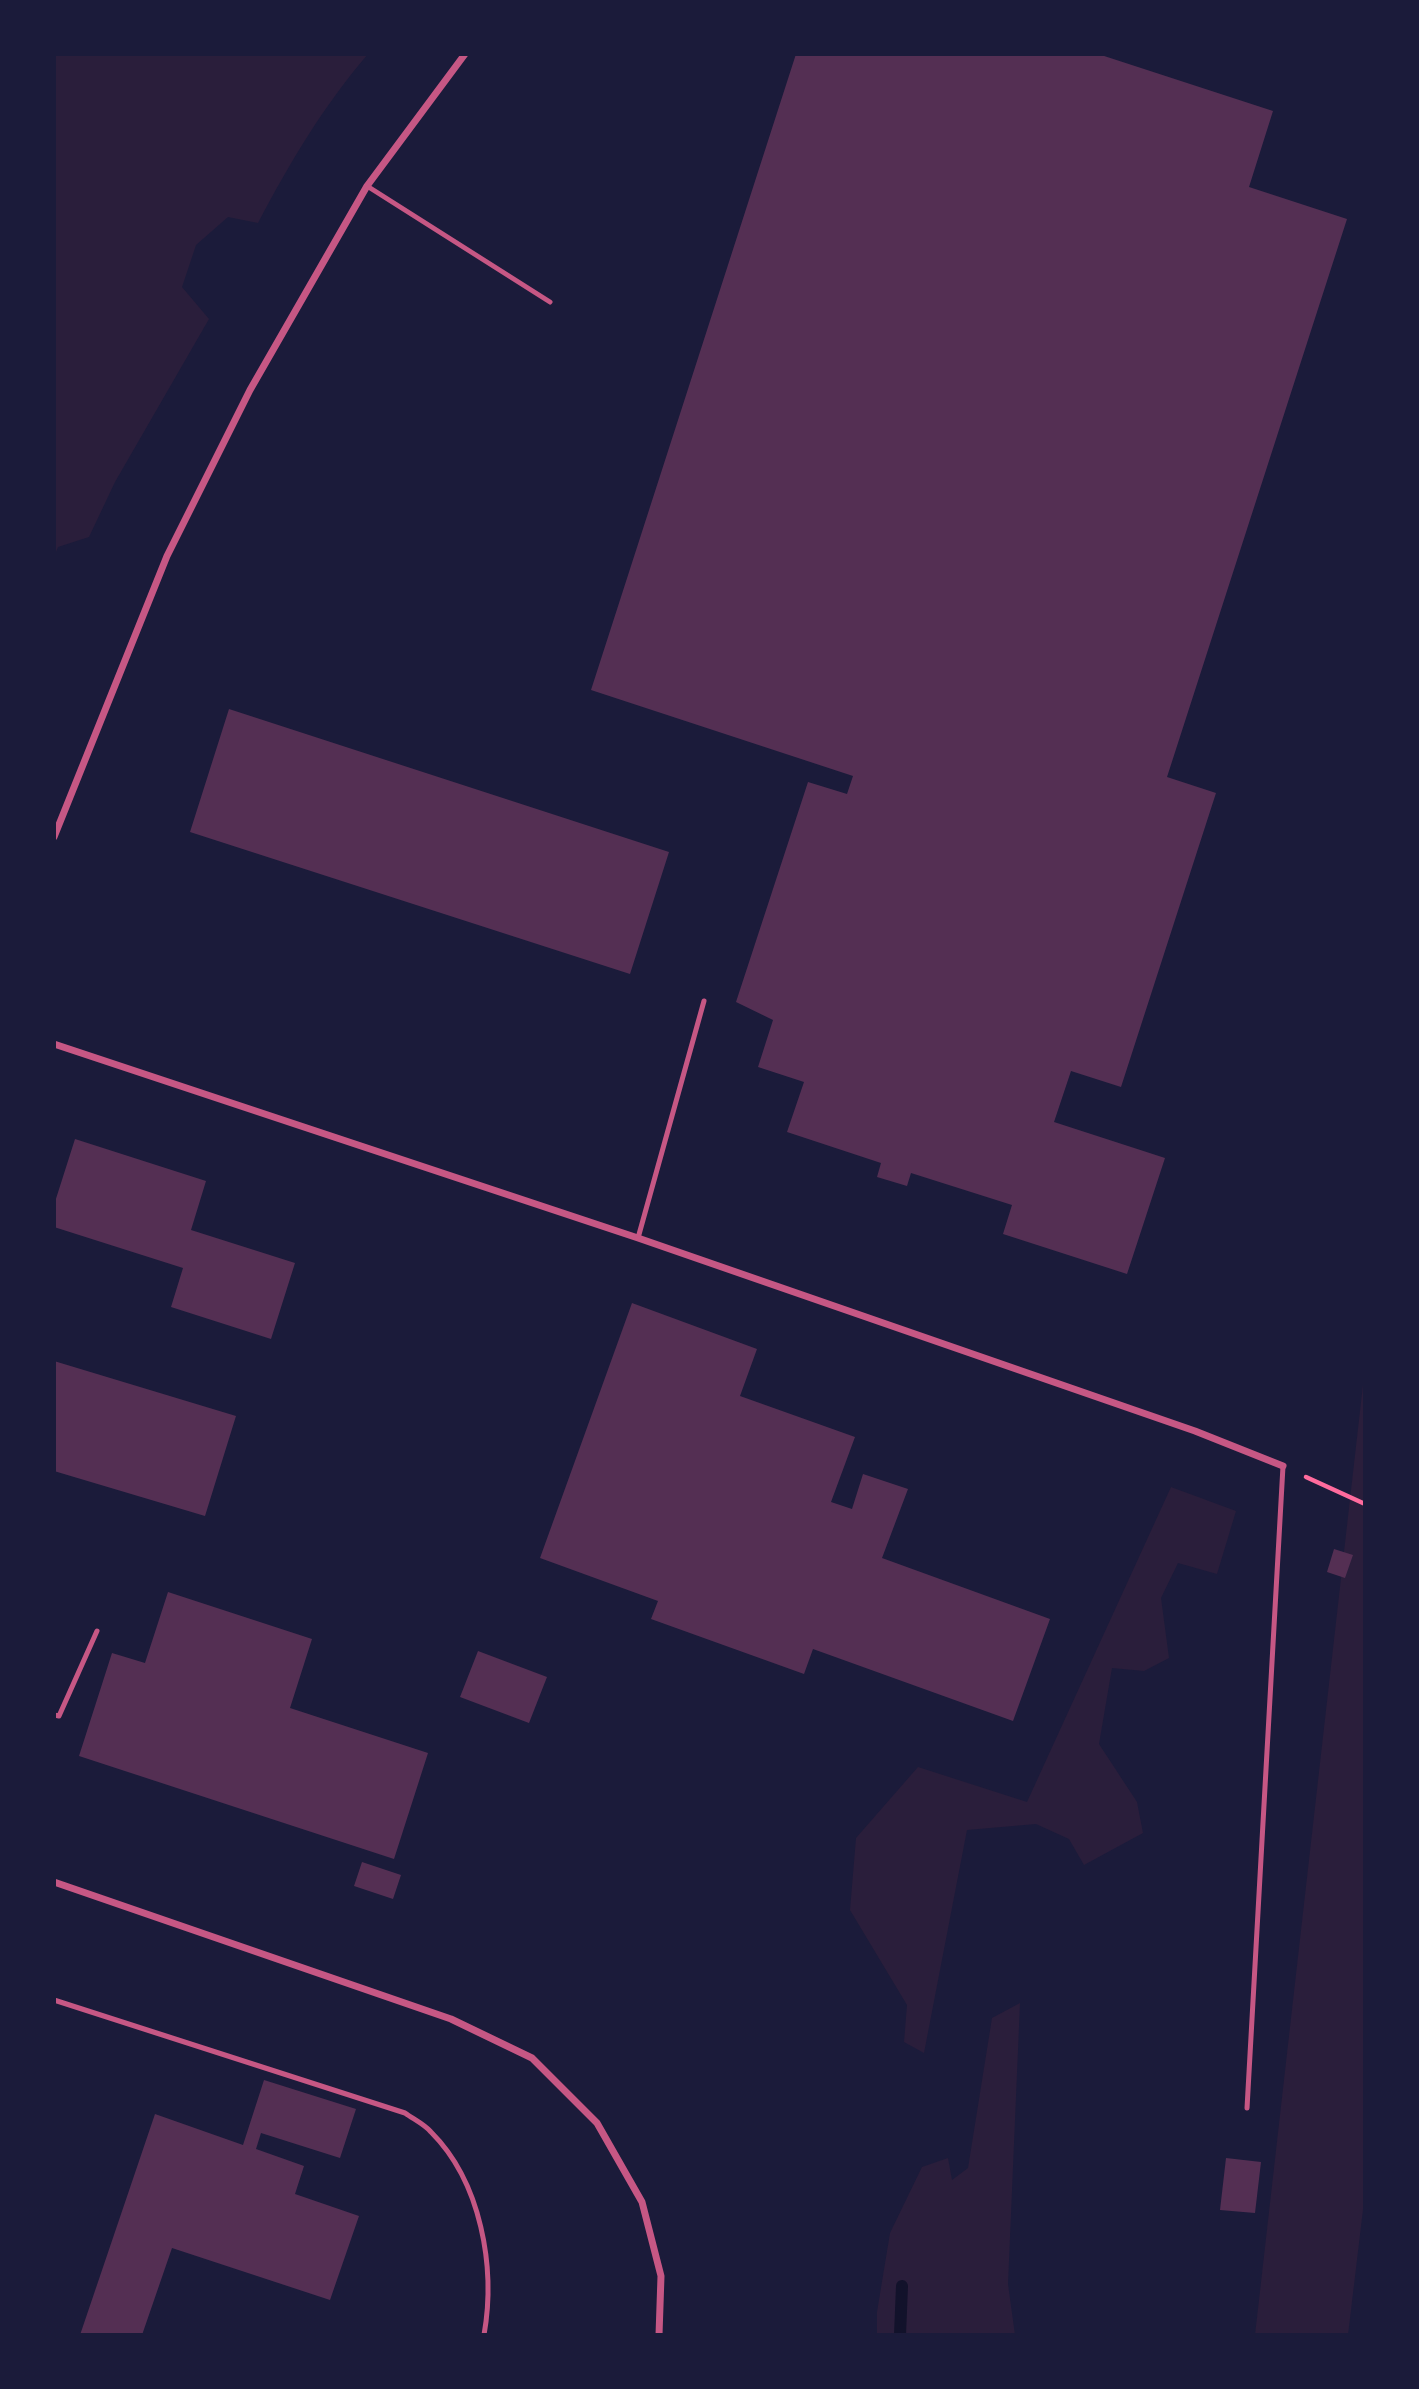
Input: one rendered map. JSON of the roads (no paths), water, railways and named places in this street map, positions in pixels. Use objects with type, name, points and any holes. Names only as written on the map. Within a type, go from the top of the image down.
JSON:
[{"type":"street","points":[[54,837],[167,556],[250,390],[367,186],[465,54]]},
{"type":"street","points":[[54,1044],[638,1238],[1195,1431],[1283,1466]]},
{"type":"street","points":[[54,1881],[451,2019],[532,2058],[597,2123],[642,2202],[661,2276],[659,2335]]},
{"type":"lane","points":[[367,186],[550,302]]},
{"type":"lane","points":[[638,1238],[704,1001]]},
{"type":"lane","points":[[1247,2108],[1283,1466]]},
{"type":"lane","points":[[54,1715],[59,1716],[97,1631]]},
{"type":"lane","points":[[54,2000],[405,2113],[430,2130],[465,2181],[480,2220],[488,2290],[484,2335]]},
{"type":"waterway","points":[[900,2335],[902,2286]]}]
